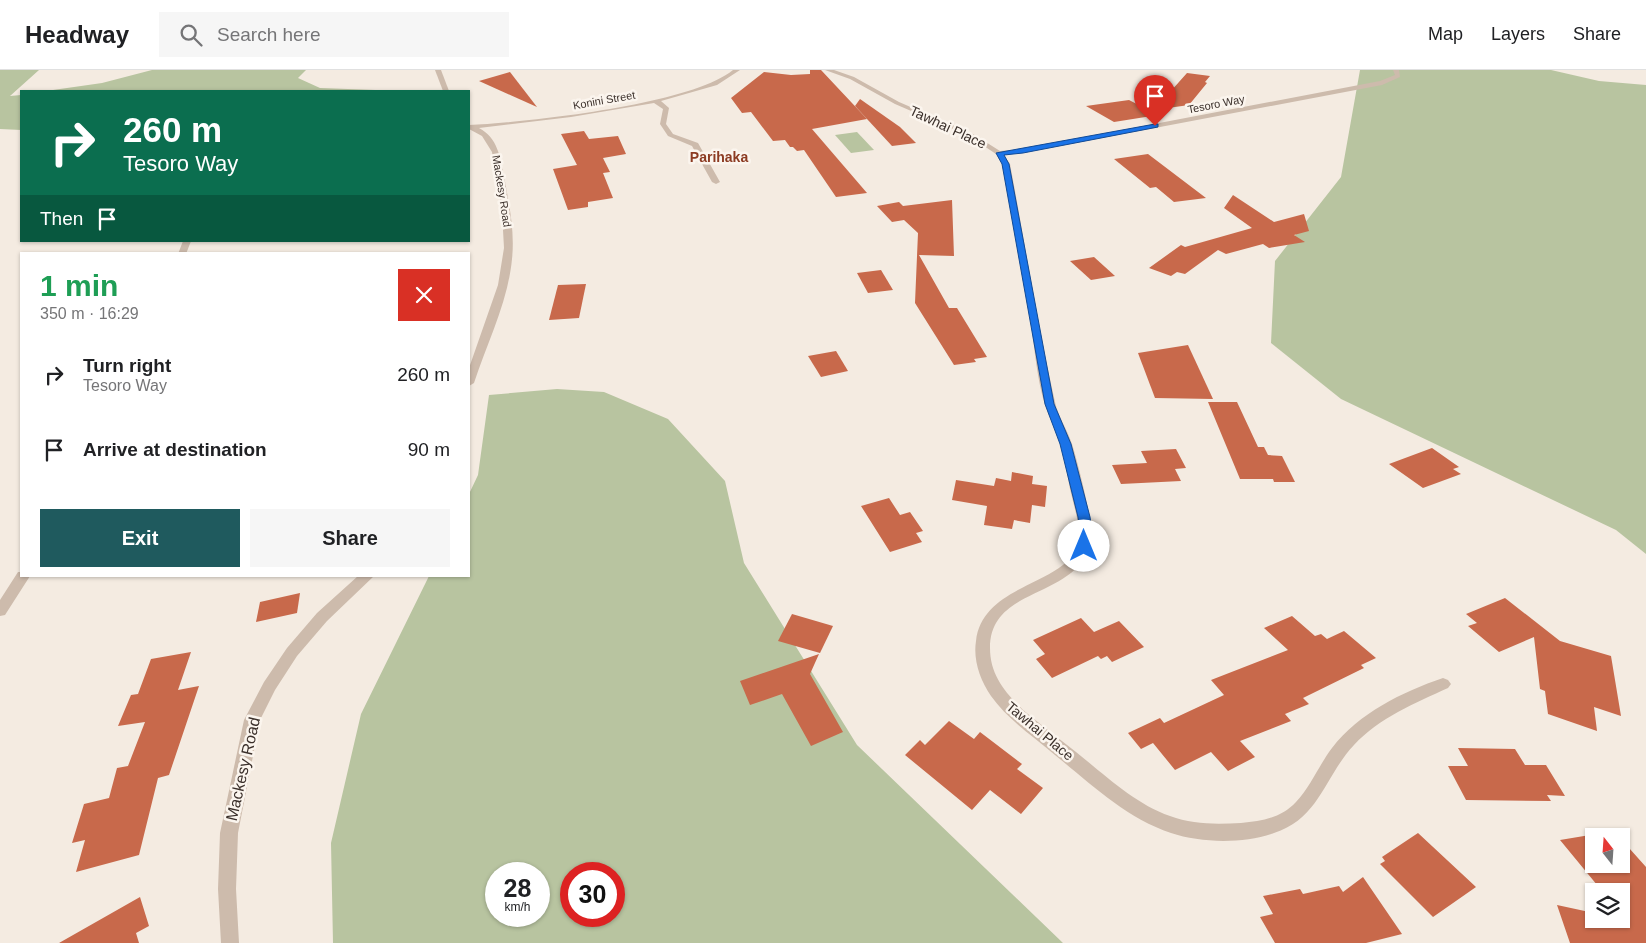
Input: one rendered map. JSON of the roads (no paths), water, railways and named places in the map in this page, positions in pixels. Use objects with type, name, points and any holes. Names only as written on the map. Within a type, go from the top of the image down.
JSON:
[{"type":"street","points":[[438,70],[446,90]]},
{"type":"street","name":"Konini Street","points":[[470,127],[577,115],[656,100],[700,89],[724,79],[737,70]]},
{"type":"street","name":"Tawhai Place","points":[[828,70],[852,78],[898,103],[971,135],[1000,153],[1006,164],[1050,404],[1066,444],[1086,531],[1084,546],[1077,559],[1066,570],[1045,583],[1017,595],[999,608],[990,620],[983,638],[983,656],[994,691],[1011,709],[1134,805],[1161,821],[1188,829],[1216,832],[1247,831],[1275,826],[1295,815],[1310,798],[1337,753],[1355,732],[1395,705],[1443,684]]},
{"type":"street","name":"Tesoro Way","points":[[1000,153],[1023,151],[1382,83],[1398,76],[1396,70]]},
{"type":"street","points":[[656,100],[666,108],[663,124],[670,135],[695,145],[716,182]]},
{"type":"street","name":"Mackesy Road","points":[[470,127],[481,130],[488,136],[496,151],[508,222],[506,270],[470,380]]},
{"type":"street","points":[[0,611],[22,577]]},
{"type":"street","name":"Mackesy Road","points":[[230,943],[227,889],[229,833],[252,720],[269,686],[292,652],[322,617],[366,577]]},
{"type":"district","name":"Parihaka","points":[[719,157]]}]
